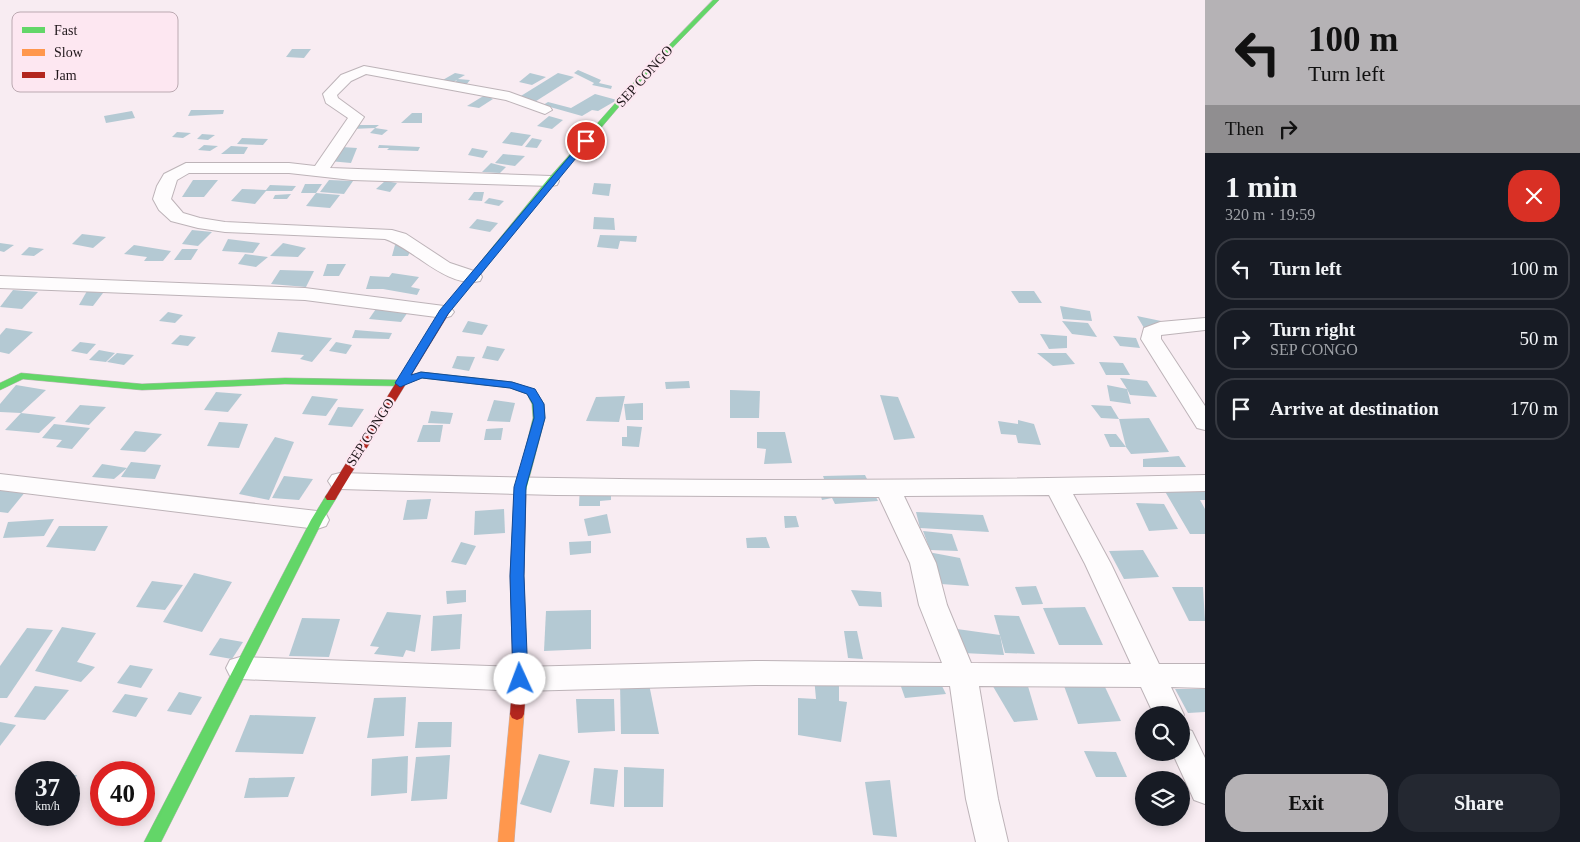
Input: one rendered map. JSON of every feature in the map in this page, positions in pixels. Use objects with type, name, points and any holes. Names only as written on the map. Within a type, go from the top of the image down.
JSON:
[{"type":"street","name":"SEP CONGO","points":[[152,842],[317,520],[444,312],[552,181],[644,74],[716,0]]},
{"type":"street","points":[[320,170],[344,134],[356,121],[356,117],[331,100],[330,94],[346,78],[364,70],[509,96],[546,110]]},
{"type":"street","points":[[473,276],[443,267],[400,238],[367,232],[318,232],[198,223],[177,217],[165,206],[162,199],[164,186],[170,177],[186,168],[289,168],[352,175],[552,181]]},
{"type":"street","points":[[0,282],[57,282],[305,294],[444,312]]},
{"type":"street","points":[[1205,324],[1160,328],[1151,332],[1151,339],[1205,423]]},
{"type":"street","points":[[0,387],[21,376],[142,387],[284,381],[400,383],[421,375],[438,375],[512,385],[531,392],[538,404],[540,418],[520,487],[517,576],[520,679],[506,842]]},
{"type":"street","points":[[340,481],[520,487],[1057,487],[1205,483]]},
{"type":"street","points":[[0,482],[317,520]]},
{"type":"street","points":[[887,487],[923,563],[933,605],[955,660],[964,674],[982,798],[992,842]]},
{"type":"street","points":[[1057,487],[1098,564],[1165,706]]},
{"type":"street","points":[[240,668],[520,679],[755,673],[1205,676]]},
{"type":"street","points":[[1190,759],[1205,790]]},
{"type":"building","points":[[292,49],[311,49],[304,58],[286,57]]},
{"type":"building","points":[[578,70],[601,80],[599,83],[612,86],[611,89],[592,85],[594,83],[574,73]]},
{"type":"building","points":[[455,73],[465,75],[458,79],[470,80],[466,85],[454,84],[457,80],[453,82],[441,81]]},
{"type":"building","points":[[530,73],[546,77],[532,85],[519,82]]},
{"type":"building","points":[[558,73],[574,77],[533,103],[516,99]]},
{"type":"building","points":[[595,94],[617,100],[598,111],[592,110],[582,116],[543,105],[548,102],[571,108]]},
{"type":"building","points":[[485,95],[493,99],[479,108],[467,106]]},
{"type":"building","points":[[191,110],[224,110],[223,114],[188,116]]},
{"type":"building","points":[[132,111],[135,118],[106,123],[104,116]]},
{"type":"building","points":[[412,113],[422,113],[422,123],[401,123]]},
{"type":"building","points":[[549,116],[563,120],[552,129],[537,126]]},
{"type":"building","points":[[357,125],[379,125],[375,128],[352,129]]},
{"type":"building","points":[[375,128],[388,130],[382,135],[370,133]]},
{"type":"building","points":[[177,132],[191,133],[183,138],[172,137]]},
{"type":"building","points":[[511,132],[531,135],[522,146],[502,143]]},
{"type":"building","points":[[202,134],[215,135],[208,140],[197,139]]},
{"type":"building","points":[[242,138],[268,139],[263,145],[237,144]]},
{"type":"building","points":[[532,138],[542,140],[537,148],[525,147]]},
{"type":"building","points":[[204,145],[218,146],[210,151],[198,150]]},
{"type":"building","points":[[379,145],[420,147],[418,151],[387,150],[389,148],[378,148]]},
{"type":"building","points":[[231,146],[248,147],[244,154],[221,154]]},
{"type":"building","points":[[342,147],[357,148],[351,163],[329,161]]},
{"type":"building","points":[[472,148],[488,151],[483,158],[468,155]]},
{"type":"building","points":[[503,154],[525,156],[515,166],[495,163]]},
{"type":"building","points":[[491,163],[506,167],[500,173],[482,172]]},
{"type":"building","points":[[193,180],[218,180],[204,197],[182,197]]},
{"type":"building","points":[[329,180],[353,181],[344,194],[320,192]]},
{"type":"building","points":[[385,181],[397,183],[390,192],[376,189]]},
{"type":"building","points":[[594,183],[611,184],[609,196],[592,194]]},
{"type":"building","points":[[305,184],[322,184],[316,193],[301,193]]},
{"type":"building","points":[[270,185],[296,186],[292,191],[266,191],[255,204],[231,201],[242,189],[266,190]]},
{"type":"building","points":[[474,192],[484,192],[482,201],[468,200]]},
{"type":"building","points":[[316,193],[340,195],[330,208],[306,206]]},
{"type":"building","points":[[291,194],[287,199],[273,199],[275,195]]},
{"type":"building","points":[[489,198],[504,201],[499,206],[484,203]]},
{"type":"building","points":[[594,217],[614,218],[615,230],[593,229]]},
{"type":"building","points":[[477,219],[498,223],[490,232],[469,228]]},
{"type":"building","points":[[192,230],[212,232],[198,246],[182,244]]},
{"type":"building","points":[[82,234],[106,237],[93,248],[72,244]]},
{"type":"building","points":[[600,235],[637,236],[636,242],[620,241],[618,249],[597,247]]},
{"type":"building","points":[[228,239],[260,243],[253,253],[222,251]]},
{"type":"building","points":[[0,243],[14,245],[4,252],[0,251]]},
{"type":"building","points":[[283,243],[306,248],[298,257],[270,256]]},
{"type":"building","points":[[134,245],[171,251],[163,261],[144,261],[147,257],[124,254]]},
{"type":"building","points":[[395,245],[413,245],[408,256],[392,256]]},
{"type":"building","points":[[29,247],[44,249],[34,256],[21,255]]},
{"type":"building","points":[[182,249],[198,249],[191,260],[174,260]]},
{"type":"building","points":[[245,254],[268,257],[256,267],[238,264]]},
{"type":"building","points":[[327,264],[346,264],[339,276],[323,276]]},
{"type":"building","points":[[280,270],[314,271],[306,287],[271,284]]},
{"type":"building","points":[[392,273],[419,277],[411,287],[420,289],[417,295],[383,289],[366,289],[370,276],[389,277]]},
{"type":"building","points":[[13,290],[38,292],[22,309],[0,307]]},
{"type":"building","points":[[87,291],[103,293],[93,306],[79,305]]},
{"type":"building","points":[[1011,291],[1034,291],[1042,303],[1019,303]]},
{"type":"building","points":[[378,306],[410,309],[401,322],[369,319]]},
{"type":"building","points":[[1060,306],[1090,311],[1092,321],[1063,319]]},
{"type":"building","points":[[168,312],[183,315],[175,323],[159,321]]},
{"type":"building","points":[[1137,316],[1166,322],[1160,328],[1144,328]]},
{"type":"building","points":[[468,321],[488,325],[482,335],[462,332]]},
{"type":"building","points":[[1062,321],[1088,323],[1097,337],[1072,334]]},
{"type":"building","points":[[6,328],[33,332],[9,354],[0,352],[0,335]]},
{"type":"building","points":[[355,330],[392,333],[389,339],[352,338]]},
{"type":"building","points":[[278,332],[332,338],[312,362],[300,359],[304,355],[271,352]]},
{"type":"building","points":[[1040,334],[1067,336],[1067,348],[1049,349]]},
{"type":"building","points":[[180,335],[196,337],[188,346],[171,344]]},
{"type":"building","points":[[1113,336],[1136,338],[1140,348],[1120,346]]},
{"type":"building","points":[[80,342],[96,344],[87,354],[71,351]]},
{"type":"building","points":[[336,342],[352,345],[346,354],[329,351]]},
{"type":"building","points":[[487,346],[505,349],[498,361],[482,358]]},
{"type":"building","points":[[99,350],[115,353],[106,362],[89,360]]},
{"type":"building","points":[[117,353],[134,355],[124,365],[107,362]]},
{"type":"building","points":[[1037,353],[1066,353],[1075,364],[1053,366]]},
{"type":"building","points":[[457,356],[475,357],[469,371],[452,368]]},
{"type":"building","points":[[1099,362],[1123,363],[1130,375],[1106,375]]},
{"type":"building","points":[[1120,378],[1147,381],[1157,397],[1130,395]]},
{"type":"building","points":[[689,381],[690,388],[666,389],[665,382]]},
{"type":"building","points":[[16,385],[46,390],[21,413],[0,412],[0,404]]},
{"type":"building","points":[[1107,385],[1127,389],[1131,404],[1110,401]]},
{"type":"building","points":[[730,390],[760,391],[759,418],[730,418]]},
{"type":"building","points":[[216,392],[242,394],[228,412],[204,410]]},
{"type":"building","points":[[880,395],[898,397],[915,438],[894,440]]},
{"type":"building","points":[[312,396],[338,399],[326,416],[302,414]]},
{"type":"building","points":[[625,396],[619,422],[586,421],[596,397]]},
{"type":"building","points":[[494,400],[515,403],[510,422],[487,421]]},
{"type":"building","points":[[643,403],[643,420],[626,420],[624,404]]},
{"type":"building","points":[[80,405],[106,407],[89,425],[65,422]]},
{"type":"building","points":[[1091,405],[1111,406],[1119,419],[1101,418]]},
{"type":"building","points":[[338,407],[364,409],[352,427],[328,425]]},
{"type":"building","points":[[431,411],[453,413],[450,424],[428,423]]},
{"type":"building","points":[[21,413],[56,417],[39,433],[5,430]]},
{"type":"building","points":[[1149,418],[1169,452],[1131,454],[1126,447],[1119,419]]},
{"type":"building","points":[[1018,420],[1034,424],[1041,445],[1018,443],[1016,435],[1001,434],[998,421],[1018,424]]},
{"type":"building","points":[[219,422],[248,424],[239,448],[207,446]]},
{"type":"building","points":[[54,424],[90,428],[72,449],[56,447],[62,440],[42,438]]},
{"type":"building","points":[[423,425],[443,425],[440,442],[417,442]]},
{"type":"building","points":[[627,426],[642,427],[639,447],[622,446],[622,437],[627,437]]},
{"type":"building","points":[[503,428],[501,440],[484,440],[486,429]]},
{"type":"building","points":[[135,431],[162,434],[145,452],[120,450]]},
{"type":"building","points":[[757,432],[785,432],[792,463],[764,464],[766,449],[757,448]]},
{"type":"building","points":[[1104,434],[1116,434],[1126,447],[1110,447]]},
{"type":"building","points":[[275,437],[294,442],[269,500],[239,494]]},
{"type":"building","points":[[1179,456],[1186,467],[1143,467],[1143,459]]},
{"type":"building","points":[[131,462],[161,465],[155,479],[121,477]]},
{"type":"building","points":[[102,464],[127,468],[114,479],[92,477]]},
{"type":"building","points":[[865,475],[878,501],[835,504],[832,498],[822,500],[819,490],[828,490],[823,476]]},
{"type":"building","points":[[284,476],[313,479],[299,500],[272,498]]},
{"type":"building","points":[[611,483],[611,500],[600,501],[600,506],[579,506],[580,484]]},
{"type":"building","points":[[1205,487],[1205,500],[1200,500],[1205,509],[1205,534],[1190,534],[1163,488]]},
{"type":"building","points":[[0,488],[26,491],[8,513],[0,512]]},
{"type":"building","points":[[431,499],[427,519],[403,520],[407,500]]},
{"type":"building","points":[[1136,503],[1164,504],[1178,529],[1149,531]]},
{"type":"building","points":[[504,509],[505,533],[474,535],[475,511]]},
{"type":"building","points":[[916,512],[983,515],[989,532],[920,528]]},
{"type":"building","points":[[607,514],[611,533],[588,536],[584,519]]},
{"type":"building","points":[[784,516],[796,516],[799,527],[785,528]]},
{"type":"building","points":[[54,519],[44,536],[3,538],[8,522]]},
{"type":"building","points":[[59,526],[108,526],[95,551],[46,547]]},
{"type":"building","points":[[923,531],[952,534],[958,551],[930,550]]},
{"type":"building","points":[[766,537],[770,548],[747,548],[746,538]]},
{"type":"building","points":[[591,541],[591,553],[570,555],[569,542]]},
{"type":"building","points":[[461,542],[476,546],[466,565],[451,562]]},
{"type":"building","points":[[1143,550],[1159,577],[1124,579],[1109,551]]},
{"type":"building","points":[[928,552],[960,558],[969,586],[941,584]]},
{"type":"building","points":[[194,573],[232,582],[202,632],[163,622]]},
{"type":"building","points":[[152,581],[183,585],[165,610],[136,607]]},
{"type":"building","points":[[1036,586],[1043,604],[1022,605],[1015,587]]},
{"type":"building","points":[[1172,587],[1203,587],[1205,621],[1189,621]]},
{"type":"building","points":[[466,590],[466,602],[447,604],[446,591]]},
{"type":"building","points":[[851,590],[881,592],[882,607],[859,606]]},
{"type":"building","points":[[1085,607],[1103,645],[1059,645],[1043,608]]},
{"type":"building","points":[[591,610],[591,649],[544,651],[546,611]]},
{"type":"building","points":[[387,612],[421,615],[415,652],[406,650],[403,657],[374,654],[379,647],[370,646]]},
{"type":"building","points":[[462,614],[460,649],[431,651],[433,616]]},
{"type":"building","points":[[994,615],[1019,616],[1035,654],[1005,653]]},
{"type":"building","points":[[302,618],[340,619],[329,657],[289,656]]},
{"type":"building","points":[[62,627],[96,633],[77,662],[95,667],[81,682],[35,671]]},
{"type":"building","points":[[27,628],[53,630],[7,698],[0,698],[0,666]]},
{"type":"building","points":[[957,629],[1000,635],[1004,655],[963,653]]},
{"type":"building","points":[[844,631],[857,631],[863,659],[848,658]]},
{"type":"building","points":[[220,638],[243,642],[232,659],[209,655]]},
{"type":"building","points":[[130,665],[153,669],[141,688],[117,683]]},
{"type":"building","points":[[936,674],[946,694],[905,698],[898,678]]},
{"type":"building","points":[[814,677],[839,678],[839,701],[847,702],[841,742],[798,735],[798,698],[816,699]]},
{"type":"building","points":[[620,683],[649,684],[659,734],[621,734]]},
{"type":"building","points":[[991,683],[1027,683],[1038,720],[1014,722]]},
{"type":"building","points":[[35,686],[69,690],[45,720],[14,717]]},
{"type":"building","points":[[1064,686],[1105,687],[1121,721],[1078,724]]},
{"type":"building","points":[[1175,689],[1205,689],[1205,712],[1190,713],[1190,706],[1184,706]]},
{"type":"building","points":[[179,692],[202,697],[191,715],[167,711]]},
{"type":"building","points":[[125,694],[148,698],[136,717],[112,712]]},
{"type":"building","points":[[406,697],[404,736],[367,738],[374,698]]},
{"type":"building","points":[[576,699],[614,699],[615,731],[578,733]]},
{"type":"building","points":[[250,715],[316,717],[303,754],[235,752]]},
{"type":"building","points":[[0,722],[16,725],[0,746]]},
{"type":"building","points":[[418,722],[452,722],[451,747],[415,748]]},
{"type":"building","points":[[1084,751],[1116,752],[1127,777],[1096,777]]},
{"type":"building","points":[[539,754],[570,761],[551,813],[520,804]]},
{"type":"building","points":[[450,755],[447,799],[411,801],[416,757]]},
{"type":"building","points":[[408,756],[407,793],[371,796],[372,759]]},
{"type":"building","points":[[624,767],[664,769],[663,807],[624,807]]},
{"type":"building","points":[[594,768],[618,770],[614,807],[590,804]]},
{"type":"building","points":[[295,777],[288,797],[244,798],[249,778]]},
{"type":"building","points":[[890,780],[897,837],[873,835],[865,782]]},
{"type":"traffic: fast","points":[[446,310],[551,181],[644,74],[716,0]]},
{"type":"traffic: fast","points":[[0,387],[21,376],[142,387],[285,381],[400,383],[421,375],[512,385],[531,392],[538,404],[539,418],[520,495]]},
{"type":"traffic: fast","points":[[152,842],[317,520],[331,497]]},
{"type":"traffic: slow","points":[[506,842],[517,714]]},
{"type":"traffic: jam","points":[[331,497],[446,310]]},
{"type":"traffic: jam","points":[[517,714],[520,679],[517,576],[520,495]]},
{"type":"route","points":[[520,679],[517,576],[520,487],[540,418],[538,404],[531,392],[512,385],[438,375],[421,375],[400,383],[444,312],[586,141]]}]
